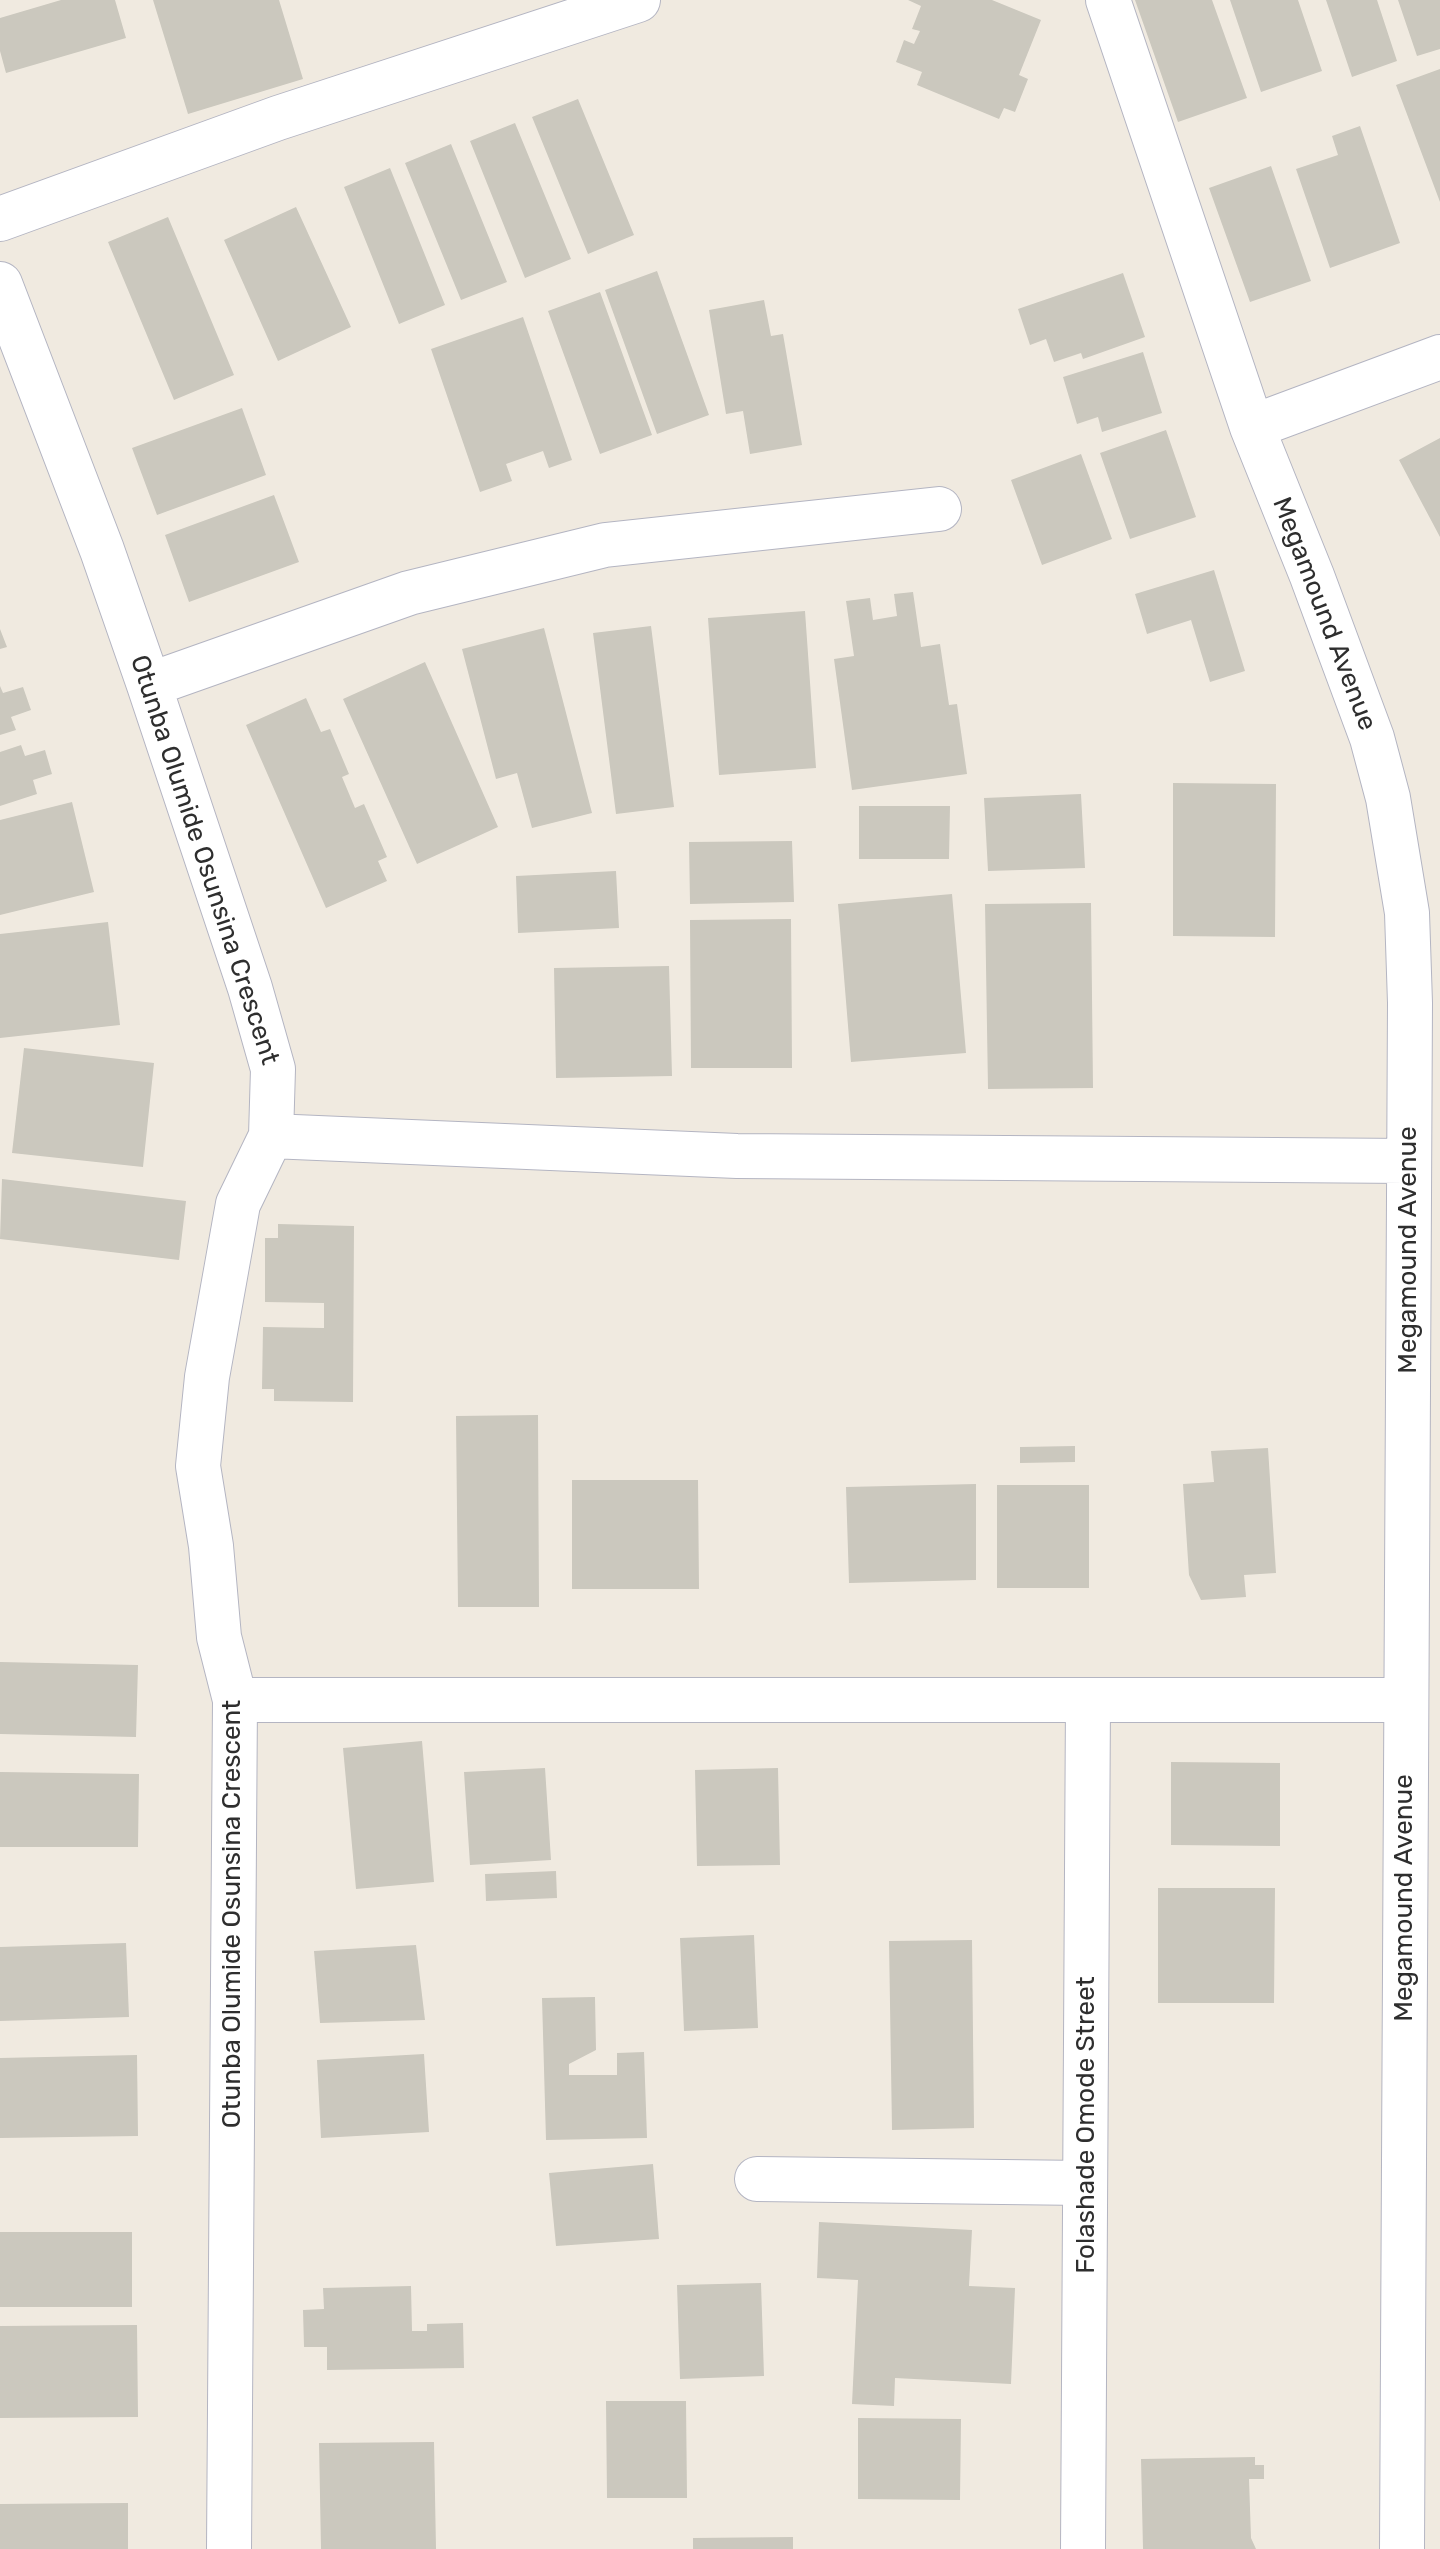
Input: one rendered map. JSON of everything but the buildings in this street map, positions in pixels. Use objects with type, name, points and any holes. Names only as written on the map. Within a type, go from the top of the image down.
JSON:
[{"type":"street","points":[[0,219],[278,118],[638,0]]},
{"type":"street","name":"Megamound Avenue","points":[[1108,0],[1252,427],[1372,738],[1388,798],[1407,913],[1410,1003],[1405,1700],[1415,2524]]},
{"type":"street","name":"Otunba Olumide Osunsina Crescent","points":[[0,284],[102,550],[149,685],[250,988],[273,1069],[271,1136],[238,1204],[207,1377],[198,1466],[211,1546],[219,1637],[235,1700],[229,2549]]},
{"type":"street","points":[[1252,427],[1440,357]]},
{"type":"street","points":[[149,685],[409,593],[605,545],[939,509]]},
{"type":"street","points":[[271,1136],[737,1156],[1409,1161]]},
{"type":"street","points":[[235,1700],[1405,1700]]},
{"type":"street","name":"Folashade Omode Street","points":[[1083,2549],[1088,1701]]},
{"type":"street","points":[[757,2179],[1085,2183]]}]
